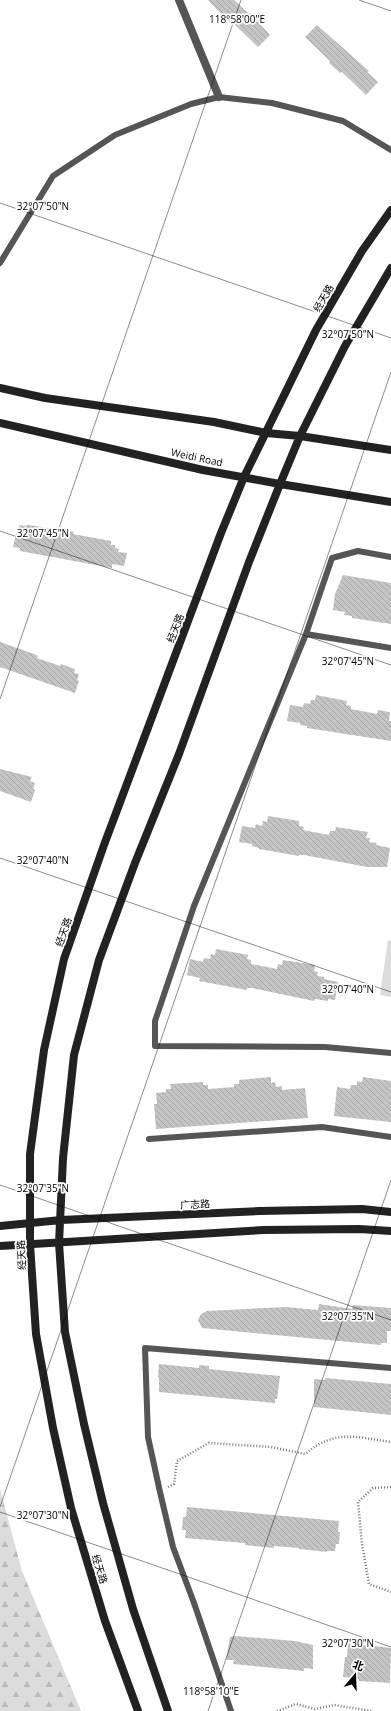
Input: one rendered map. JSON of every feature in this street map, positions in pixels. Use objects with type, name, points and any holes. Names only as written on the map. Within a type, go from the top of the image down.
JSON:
[{"type":"main road","name":"经天路","points":[[138,1711],[106,1621],[69,1500],[53,1428],[36,1334],[30,1244],[30,1154],[44,1050],[64,959],[104,845],[221,533],[244,477],[320,324],[362,251],[391,210]]},
{"type":"main road","name":"经天路","points":[[168,1711],[133,1609],[103,1503],[84,1424],[65,1332],[59,1243],[63,1158],[74,1055],[99,960],[135,863],[179,754],[249,562],[280,484],[300,436],[345,346],[391,268]]},
{"type":"main road","points":[[0,388],[45,398],[214,422],[266,432],[391,450]]},
{"type":"main road","name":"Weidi Road","points":[[0,423],[188,466],[280,484],[391,502]]},
{"type":"main road","name":"广志路","points":[[0,1226],[61,1220],[259,1210],[362,1209],[391,1212]]},
{"type":"main road","points":[[0,1246],[264,1230],[359,1229],[391,1231]]},
{"type":"street","points":[[179,0],[219,97]]},
{"type":"lane","points":[[0,263],[53,176],[114,135],[191,104],[219,97],[272,103],[343,121],[391,150]]},
{"type":"lane","points":[[391,557],[358,551],[332,558],[306,634],[194,906],[154,1021],[155,1046],[325,1047],[391,1054]]},
{"type":"lane","points":[[306,634],[391,648]]},
{"type":"lane","points":[[149,1139],[322,1127],[391,1137]]},
{"type":"lane","points":[[231,1711],[173,1547],[148,1437],[145,1348],[391,1368]]},
{"type":"path","points":[[160,1492],[174,1484],[177,1461],[209,1443],[271,1447],[305,1454],[317,1444],[342,1436],[391,1442]]},
{"type":"path","points":[[391,1487],[372,1488],[358,1502],[362,1544],[369,1584],[391,1592]]},
{"type":"path","points":[[276,1711],[296,1704],[314,1709],[334,1705],[372,1711]]},
{"type":"green space","points":[[388,940],[391,941],[391,997],[380,995]]},
{"type":"green space","points":[[0,1489],[22,1571],[81,1711],[0,1711]]},
{"type":"building","points":[[208,0],[234,0],[249,14],[250,13],[270,35],[258,47],[232,22],[230,23]]},
{"type":"building","points":[[317,25],[369,71],[367,72],[378,82],[366,95],[342,72],[340,73],[329,63],[330,61],[305,37]]},
{"type":"building","points":[[19,525],[29,525],[74,532],[73,534],[111,541],[111,545],[115,545],[115,548],[119,549],[118,552],[127,553],[124,566],[112,564],[112,568],[20,551],[20,548],[13,547],[16,534],[18,534]]},
{"type":"building","points":[[343,575],[391,583],[391,624],[352,618],[352,616],[344,615],[345,612],[333,610],[335,594]]},
{"type":"building","points":[[0,642],[34,654],[38,656],[37,658],[60,666],[61,664],[75,669],[74,673],[79,674],[77,680],[79,681],[75,693],[0,667]]},
{"type":"building","points":[[316,695],[347,701],[346,705],[351,706],[351,709],[377,714],[378,710],[389,712],[389,721],[391,721],[391,741],[307,728],[307,726],[300,725],[300,723],[287,721],[290,705],[303,707],[304,703],[310,704],[311,700],[315,700]]},
{"type":"building","points":[[0,769],[32,777],[30,781],[35,783],[33,789],[35,790],[31,802],[0,791]]},
{"type":"building","points":[[268,816],[299,821],[299,826],[304,827],[303,830],[329,835],[330,831],[335,831],[336,827],[368,832],[366,838],[370,838],[369,842],[377,843],[376,845],[390,848],[387,867],[367,867],[304,855],[299,856],[259,849],[252,846],[252,844],[239,842],[242,826],[255,828],[256,824],[262,826],[263,821],[267,822]]},
{"type":"building","points":[[216,949],[248,955],[247,959],[251,960],[251,964],[277,969],[278,964],[282,965],[283,960],[315,965],[314,971],[318,972],[317,976],[338,982],[335,1000],[328,999],[328,1001],[315,999],[314,1001],[252,988],[247,988],[247,990],[199,981],[200,978],[187,975],[190,959],[203,962],[204,958],[210,959],[211,954],[215,955]]},
{"type":"building","points":[[271,1077],[271,1083],[275,1082],[276,1087],[282,1086],[282,1090],[305,1088],[308,1118],[156,1129],[154,1104],[157,1104],[156,1093],[166,1092],[166,1089],[171,1089],[170,1084],[203,1082],[203,1085],[208,1085],[208,1089],[234,1087],[234,1084],[239,1084],[239,1080]]},
{"type":"building","points":[[363,1077],[391,1081],[391,1122],[334,1116],[337,1087],[350,1089],[351,1085],[357,1085],[357,1081],[362,1082]]},
{"type":"building","points":[[319,1304],[352,1309],[353,1305],[391,1308],[391,1331],[387,1331],[387,1343],[381,1343],[381,1345],[202,1328],[198,1320],[201,1314],[207,1311],[286,1307],[318,1310]]},
{"type":"building","points":[[159,1364],[199,1368],[199,1365],[209,1366],[209,1369],[280,1376],[277,1399],[275,1399],[275,1403],[159,1392]]},
{"type":"building","points":[[325,1378],[391,1384],[391,1415],[314,1407],[314,1379],[325,1380]]},
{"type":"building","points":[[187,1507],[339,1521],[339,1544],[336,1544],[335,1551],[327,1552],[299,1548],[274,1546],[274,1548],[245,1545],[245,1543],[185,1538],[186,1530],[182,1530],[183,1517],[186,1517]]},
{"type":"building","points":[[235,1636],[295,1641],[313,1645],[313,1669],[304,1668],[304,1671],[233,1664],[234,1660],[226,1660],[230,1637]]},
{"type":"building","points":[[348,1643],[391,1648],[390,1683],[359,1681],[359,1679],[343,1677]]}]
